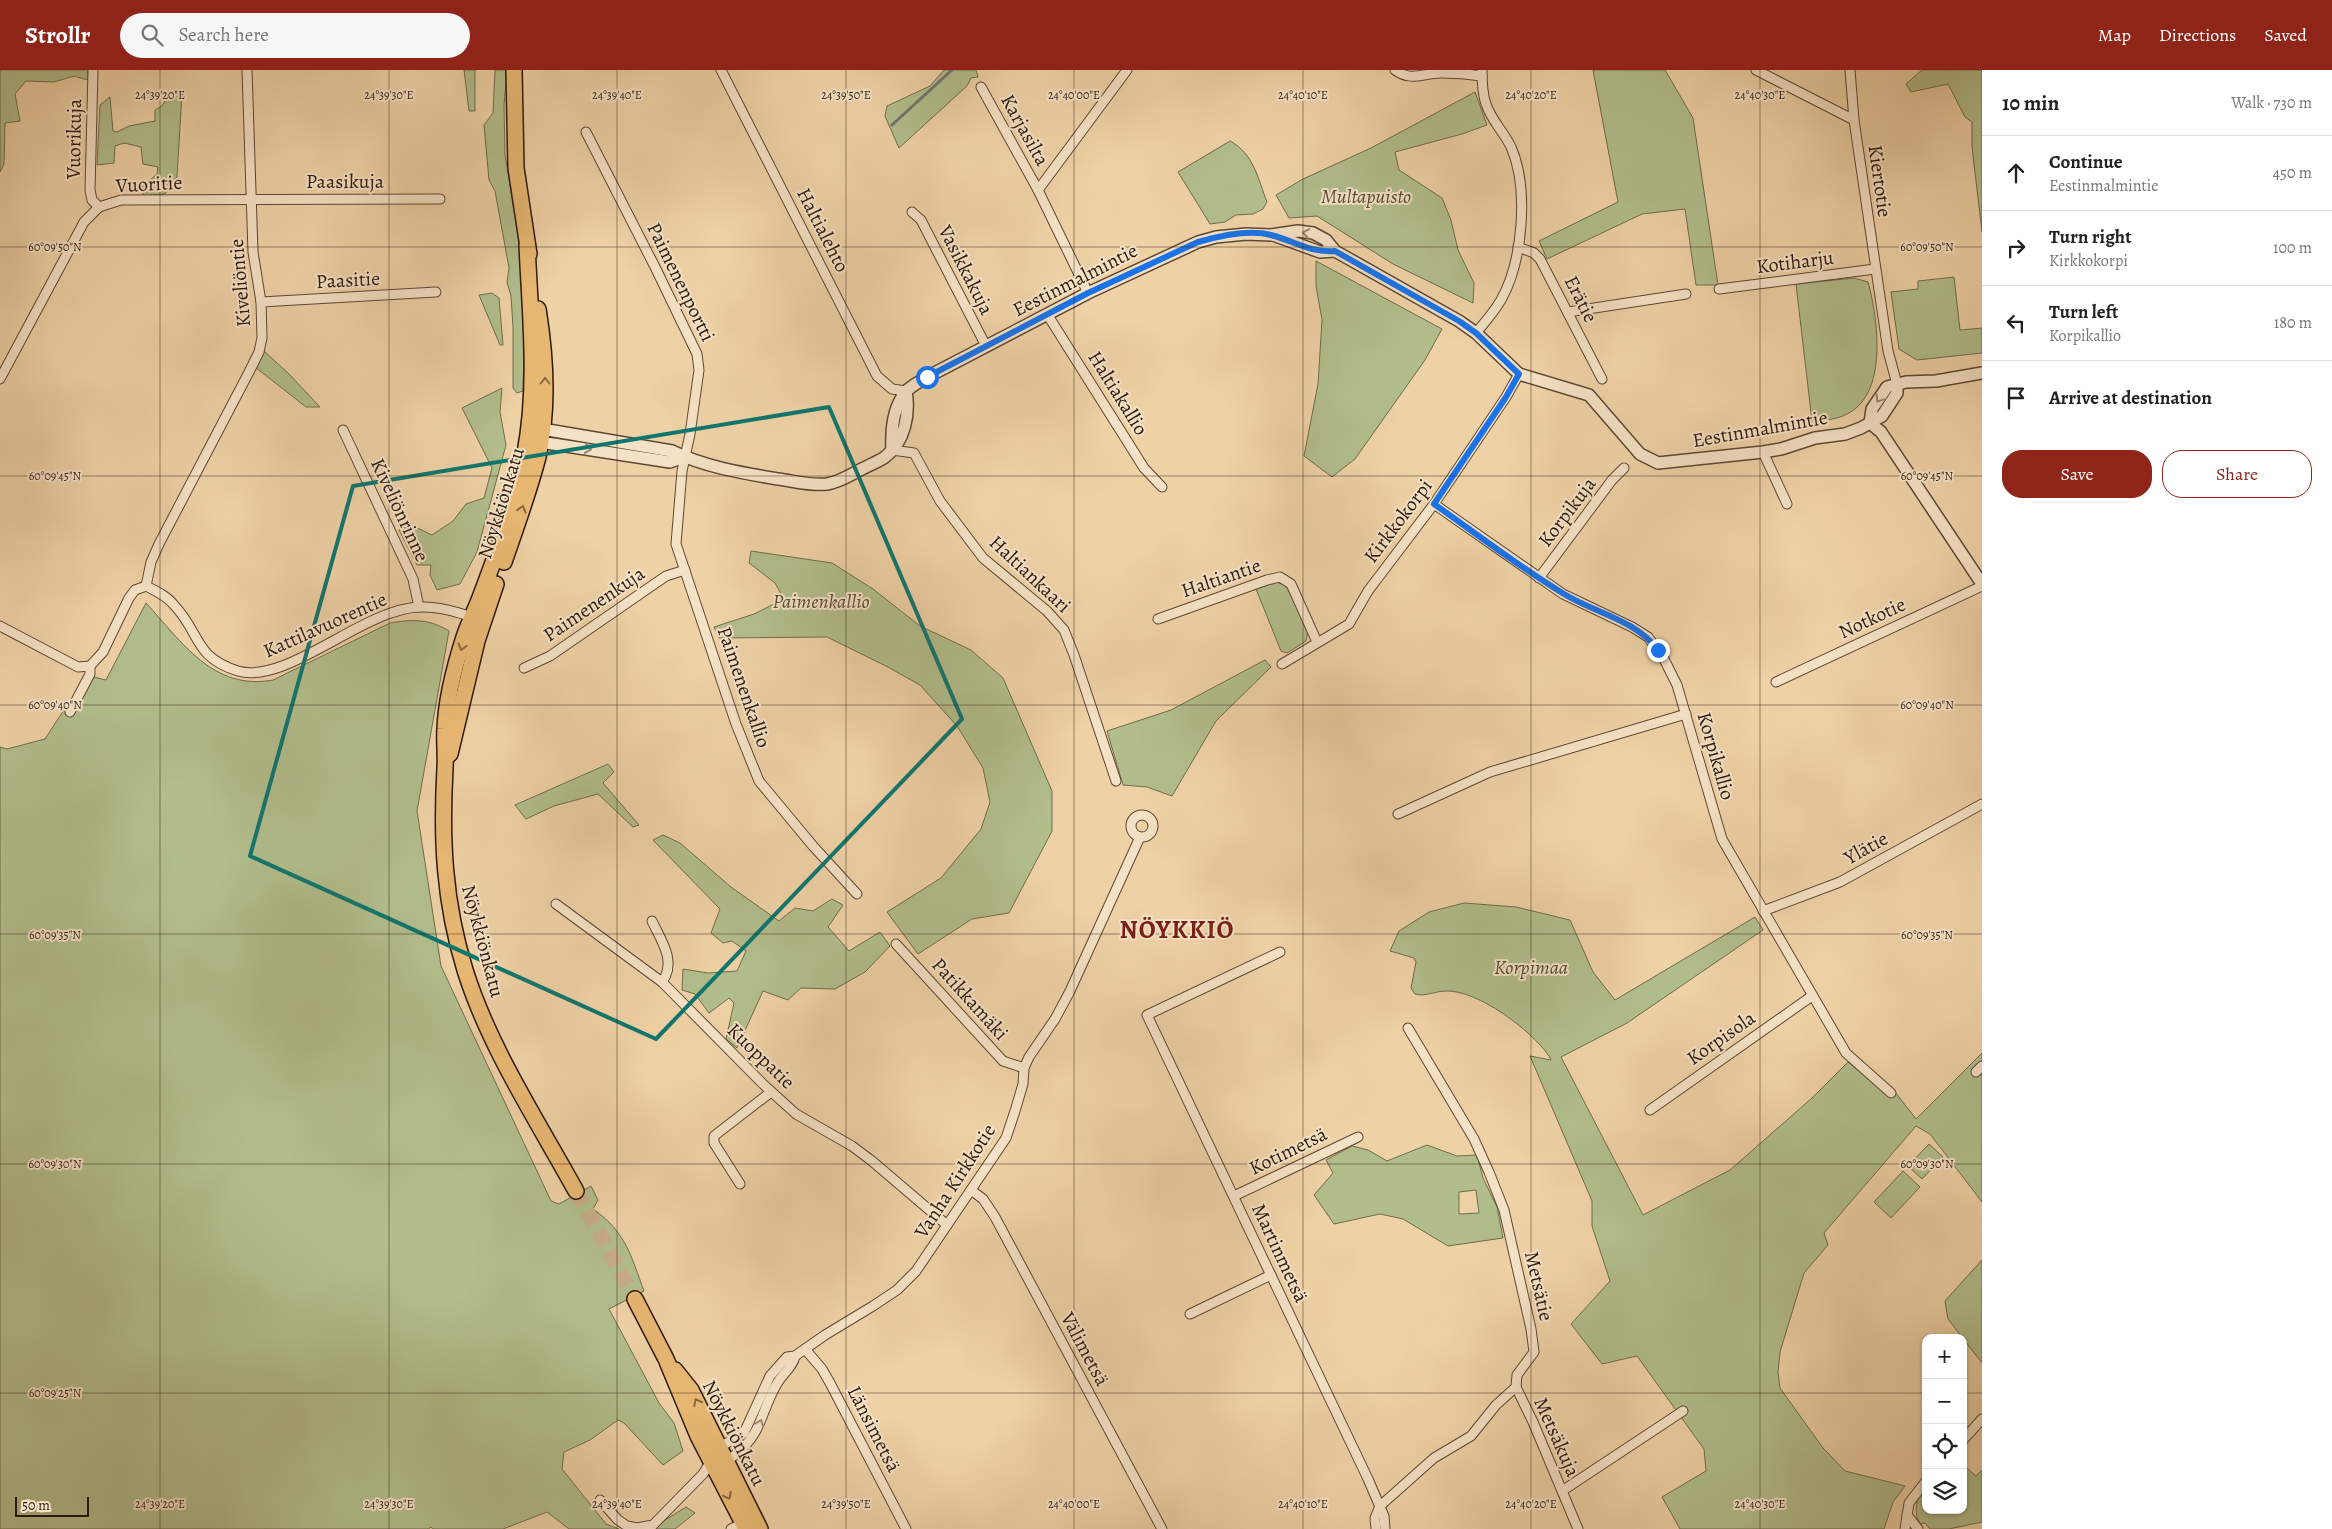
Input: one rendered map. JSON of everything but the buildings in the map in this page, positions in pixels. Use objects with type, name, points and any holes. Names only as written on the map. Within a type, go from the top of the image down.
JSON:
[{"type":"main road","name":"Nöykkiönkatu","points":[[514,70],[516,168],[527,245],[537,435],[521,512],[478,619],[464,636],[445,727],[446,768],[442,823],[446,881],[465,970],[493,1038],[576,1191]]},
{"type":"main road","name":"Nöykkiönkatu","points":[[635,1299],[666,1359],[680,1396],[720,1457],[747,1526]]},
{"type":"street","name":"Vuorikuja","points":[[93,70],[90,190],[92,200],[99,207]]},
{"type":"street","name":"Kiveliöntie","points":[[146,586],[151,562],[160,542],[259,352],[262,338],[261,302],[253,252],[247,70]]},
{"type":"street","name":"Haltialehto","points":[[721,70],[878,376],[892,389],[906,392]]},
{"type":"street","points":[[1038,190],[1127,70]]},
{"type":"street","points":[[1395,70],[1402,76],[1412,78],[1438,73],[1482,73],[1486,104],[1510,146],[1519,173],[1522,210],[1518,247],[1504,294],[1493,312],[1476,333]]},
{"type":"street","name":"Kiertotie","points":[[1756,70],[1854,120],[1888,351],[1897,384]]},
{"type":"street","points":[[1850,70],[1854,120]]},
{"type":"street","name":"Karjasilta","points":[[982,88],[1038,190],[1088,293]]},
{"type":"street","name":"Paimenenportti","points":[[586,132],[697,354],[699,370],[697,387],[690,434],[684,457]]},
{"type":"street","name":"Vuoritie","points":[[0,379],[84,222],[99,207],[121,200],[251,199]]},
{"type":"street","name":"Paasikuja","points":[[251,199],[440,199]]},
{"type":"street","name":"Vasikkakuja","points":[[912,212],[921,220],[986,346]]},
{"type":"street","name":"Eestinmalmintie","points":[[906,392],[927,377],[1047,314],[1198,242],[1216,237],[1298,231],[1313,233],[1326,240],[1335,251],[1476,333],[1519,374],[1589,395],[1599,404],[1630,444],[1640,454],[1653,461],[1668,463],[1763,452],[1781,449],[1815,438],[1845,434],[1882,416],[1897,393],[1897,384]]},
{"type":"street","name":"Erätie","points":[[1518,247],[1534,253],[1540,259],[1602,380]]},
{"type":"street","name":"Kotiharju","points":[[1719,289],[1875,269]]},
{"type":"street","name":"Paasitie","points":[[261,302],[436,292]]},
{"type":"street","points":[[1568,312],[1686,294]]},
{"type":"street","name":"Haltiakallio","points":[[1047,314],[1144,468],[1162,487]]},
{"type":"street","points":[[1897,384],[1936,381],[1982,373]]},
{"type":"street","name":"Kirkkokorpi","points":[[1282,664],[1349,624],[1368,591],[1434,504],[1506,397],[1519,374]]},
{"type":"street","points":[[537,435],[672,451],[684,457],[731,471],[818,484],[840,481],[886,456],[892,450],[902,437],[908,406],[906,392]]},
{"type":"street","points":[[1870,423],[1881,432],[1982,585]]},
{"type":"street","name":"Kiveliönrinne","points":[[343,430],[413,579],[418,607]]},
{"type":"street","name":"Haltiankaari","points":[[892,450],[914,453],[940,501],[983,558],[1047,611],[1064,630],[1116,781]]},
{"type":"street","points":[[1763,452],[1787,504]]},
{"type":"street","name":"Paimenenkallio","points":[[684,457],[676,535],[677,551],[736,724],[759,781],[813,846],[857,894]]},
{"type":"street","name":"Korpikuja","points":[[1539,578],[1612,480],[1624,468]]},
{"type":"street","name":"Korpikallio","points":[[1434,504],[1539,578],[1582,605],[1632,627],[1648,637],[1663,657],[1677,685],[1722,839],[1846,1053],[1891,1093]]},
{"type":"street","name":"Paimenenkuja","points":[[524,668],[550,656],[666,576],[685,570]]},
{"type":"street","name":"Haltiantie","points":[[1158,619],[1280,577],[1290,584],[1317,642]]},
{"type":"street","name":"Notkotie","points":[[1776,682],[1982,585]]},
{"type":"street","points":[[70,712],[90,674],[90,666],[102,652],[129,598],[135,590],[146,586]]},
{"type":"street","name":"Kattilavuorentie","points":[[146,586],[159,592],[174,604],[190,626],[196,641],[208,655],[220,664],[240,671],[250,672],[280,667],[385,614],[418,607],[442,609],[478,619]]},
{"type":"street","points":[[0,626],[78,667],[90,666]]},
{"type":"street","points":[[1398,814],[1490,772],[1686,714]]},
{"type":"street","name":"Ylätie","points":[[1763,911],[1840,882],[1982,804]]},
{"type":"street","name":"Vanha Kirkkotie","points":[[720,1457],[744,1433],[770,1376],[787,1357],[795,1356],[805,1350],[897,1290],[916,1271],[971,1190],[1010,1128],[1023,1084],[1024,1068],[1070,991],[1140,837]]},
{"type":"street","name":"Kuoppatie","points":[[556,904],[662,982],[771,1092],[796,1114],[852,1146],[947,1225]]},
{"type":"street","points":[[652,921],[668,957],[668,974],[662,982]]},
{"type":"street","name":"Patikkamäki","points":[[896,944],[1003,1061],[1024,1068]]},
{"type":"street","name":"Martinmetsä","points":[[1280,952],[1147,1015],[1380,1506],[1386,1529]]},
{"type":"street","name":"Korpisola","points":[[1650,1110],[1812,996]]},
{"type":"street","name":"Metsätie","points":[[1380,1506],[1434,1458],[1471,1436],[1496,1405],[1516,1387],[1517,1375],[1534,1352],[1531,1329],[1504,1210],[1474,1139],[1408,1028]]},
{"type":"street","points":[[740,1184],[714,1143],[714,1136],[771,1092]]},
{"type":"street","name":"Kotimetsä","points":[[1234,1196],[1358,1137]]},
{"type":"street","name":"Välimetsä","points":[[971,1190],[983,1199],[995,1218],[1162,1529]]},
{"type":"street","points":[[1190,1314],[1272,1275]]},
{"type":"street","name":"Länsimetsä","points":[[805,1350],[822,1369],[830,1383],[906,1529]]},
{"type":"street","name":"Vanha Kirkkotie","points":[[720,1457],[750,1443],[756,1434],[771,1396],[779,1381],[794,1363],[795,1356]]},
{"type":"street","name":"Metsäkuja","points":[[1516,1387],[1533,1422],[1578,1529]]},
{"type":"street","points":[[1562,1491],[1683,1411]]},
{"type":"street","points":[[1967,1436],[1982,1419]]},
{"type":"street","points":[[600,1500],[618,1520],[627,1526],[636,1528],[653,1526],[720,1457]]},
{"type":"street","points":[[1905,1529],[1909,1503],[1922,1486]]},
{"type":"street","points":[[1376,1529],[1375,1518],[1380,1506]]},
{"type":"street","points":[[1907,1515],[1918,1529]]},
{"type":"highlighted area","points":[[829,407],[962,719],[656,1039],[250,856],[353,486]]},
{"type":"green space","points":[[0,70],[88,70],[88,80],[74,76],[54,82],[26,81],[15,94],[20,121],[5,123],[4,164],[0,172]]},
{"type":"green space","points":[[464,70],[475,70],[475,111],[469,111]]},
{"type":"green space","points":[[495,70],[507,70],[504,105],[505,154],[520,248],[525,326],[523,391],[517,393],[513,388],[513,327],[511,296],[507,282],[509,268],[495,191],[489,180],[484,125],[493,113]]},
{"type":"green space","points":[[944,70],[976,70],[978,77],[971,78],[967,86],[899,148],[885,116],[887,106],[930,86]]},
{"type":"green space","points":[[1593,70],[1665,70],[1693,118],[1718,285],[1696,285],[1685,209],[1642,214],[1547,259],[1539,241],[1618,202]]},
{"type":"green space","points":[[1922,70],[1982,70],[1982,232],[1972,147],[1972,122],[1965,117],[1948,84],[1911,92],[1906,84]]},
{"type":"green space","points":[[171,91],[182,92],[177,177],[165,194],[143,196],[142,187],[157,174],[158,167],[143,164],[141,147],[124,143],[115,146],[114,163],[97,165],[100,105],[110,97],[113,131],[117,132],[129,126],[155,121],[155,110],[162,106]]},
{"type":"green space","name":"Multapuisto","points":[[1475,92],[1487,125],[1462,134],[1395,152],[1399,170],[1442,198],[1451,220],[1458,250],[1474,283],[1473,303],[1393,264],[1317,216],[1289,218],[1276,195],[1303,179],[1371,148]]},
{"type":"green space","points":[[1230,141],[1238,146],[1250,160],[1267,202],[1263,209],[1253,214],[1236,215],[1225,222],[1210,224],[1178,172]]},
{"type":"green space","points":[[1316,261],[1442,329],[1425,360],[1355,459],[1332,477],[1304,456],[1318,384],[1322,320],[1316,286]]},
{"type":"green space","points":[[1954,277],[1960,330],[1982,328],[1982,353],[1917,360],[1899,349],[1891,292],[1918,289],[1918,281]]},
{"type":"green space","points":[[1854,278],[1868,282],[1872,297],[1877,335],[1877,355],[1874,374],[1869,391],[1859,405],[1841,417],[1812,421],[1796,284]]},
{"type":"green space","points":[[492,293],[499,298],[503,345],[500,345],[479,295]]},
{"type":"green space","points":[[264,351],[320,407],[306,407],[255,367]]},
{"type":"green space","points":[[502,388],[500,412],[506,445],[477,552],[460,584],[437,590],[430,575],[431,565],[417,565],[399,530],[411,525],[432,535],[453,521],[466,504],[484,498],[492,468],[462,408]]},
{"type":"green space","name":"Paimenkallio","points":[[751,551],[832,563],[873,589],[920,626],[971,650],[1003,678],[1052,791],[1052,831],[1009,913],[972,919],[918,954],[887,912],[941,878],[981,829],[990,802],[983,768],[957,726],[920,685],[886,666],[827,637],[719,638],[714,627],[754,614],[784,599],[775,583],[749,563]]},
{"type":"green space","points":[[1276,582],[1286,585],[1308,630],[1306,641],[1287,653],[1281,651],[1256,589]]},
{"type":"green space","points":[[146,603],[200,660],[216,671],[233,678],[252,681],[273,680],[390,623],[421,621],[435,624],[449,631],[417,811],[441,966],[551,1201],[559,1204],[591,1186],[598,1200],[593,1209],[613,1227],[626,1246],[644,1291],[609,1309],[659,1403],[674,1423],[683,1451],[663,1465],[624,1423],[618,1420],[590,1440],[564,1452],[562,1469],[606,1524],[619,1529],[569,1529],[547,1512],[503,1529],[434,1529],[430,1527],[429,1529],[0,1529],[0,747],[7,749],[45,739],[67,705],[83,696],[94,677],[106,680]]},
{"type":"green space","points":[[1265,660],[1271,667],[1216,721],[1172,796],[1147,787],[1123,785],[1107,731],[1171,710]]},
{"type":"green space","points":[[608,764],[614,772],[603,783],[639,825],[633,827],[598,794],[554,806],[526,819],[515,805]]},
{"type":"green space","points":[[663,835],[680,843],[731,887],[779,921],[795,908],[813,911],[832,899],[843,905],[828,927],[849,951],[880,932],[890,946],[865,972],[835,989],[801,988],[788,1000],[763,991],[737,1048],[726,1039],[734,1003],[729,998],[709,1013],[695,994],[682,990],[683,969],[708,973],[737,971],[746,951],[732,941],[723,943],[711,933],[720,909],[653,840]]},
{"type":"green space","name":"Korpimaa","points":[[1464,903],[1516,907],[1570,920],[1593,972],[1615,1000],[1755,917],[1763,930],[1627,1023],[1561,1057],[1643,1215],[1730,1170],[1812,1098],[1848,1062],[1891,1097],[1895,1092],[1916,1119],[1982,1053],[1982,1202],[1930,1134],[1916,1126],[1824,1233],[1828,1245],[1804,1273],[1780,1352],[1778,1372],[1780,1388],[1823,1448],[1845,1471],[1905,1486],[1893,1502],[1884,1529],[1680,1529],[1662,1497],[1706,1471],[1704,1449],[1637,1356],[1602,1364],[1571,1324],[1610,1281],[1592,1226],[1592,1201],[1530,1056],[1551,1060],[1549,1056],[1530,1035],[1503,1013],[1473,997],[1459,992],[1446,991],[1423,995],[1415,994],[1411,988],[1416,962],[1414,958],[1390,951],[1399,931],[1429,912]]},
{"type":"green space","points":[[1929,1144],[1943,1157],[1922,1179],[1908,1166]]},
{"type":"green space","points":[[1427,1145],[1457,1156],[1477,1155],[1483,1178],[1497,1207],[1503,1238],[1448,1246],[1403,1219],[1380,1214],[1334,1224],[1314,1195],[1333,1173],[1326,1160],[1352,1146],[1368,1150],[1387,1161]],"holes":[[[1476,1190],[1479,1213],[1459,1214],[1459,1192]]]},
{"type":"green space","points":[[1903,1171],[1920,1187],[1891,1218],[1874,1202]]},
{"type":"green space","points":[[1982,1260],[1982,1363],[1967,1344],[1967,1334],[1960,1334],[1948,1319],[1945,1301]]},
{"type":"green space","points":[[1967,1468],[1976,1476],[1982,1470],[1982,1522],[1949,1529],[1930,1529],[1925,1523],[1920,1524],[1918,1519],[1916,1509],[1922,1493],[1922,1514],[1967,1514]]},
{"type":"green space","points":[[686,1507],[695,1513],[675,1529],[651,1529]]},
{"type":"waterway","points":[[892,125],[952,70]]},
{"type":"tunnel","points":[[576,1191],[635,1299]]},
{"type":"district","name":"NÖYKKIÖ","points":[[1177,930]]},
{"type":"route","points":[[927,377],[1088,293],[1198,242],[1216,237],[1258,233],[1271,234],[1320,252],[1335,251],[1459,321],[1476,333],[1519,374],[1506,397],[1434,504],[1563,594],[1582,605],[1632,627],[1648,637],[1658,650]]}]
